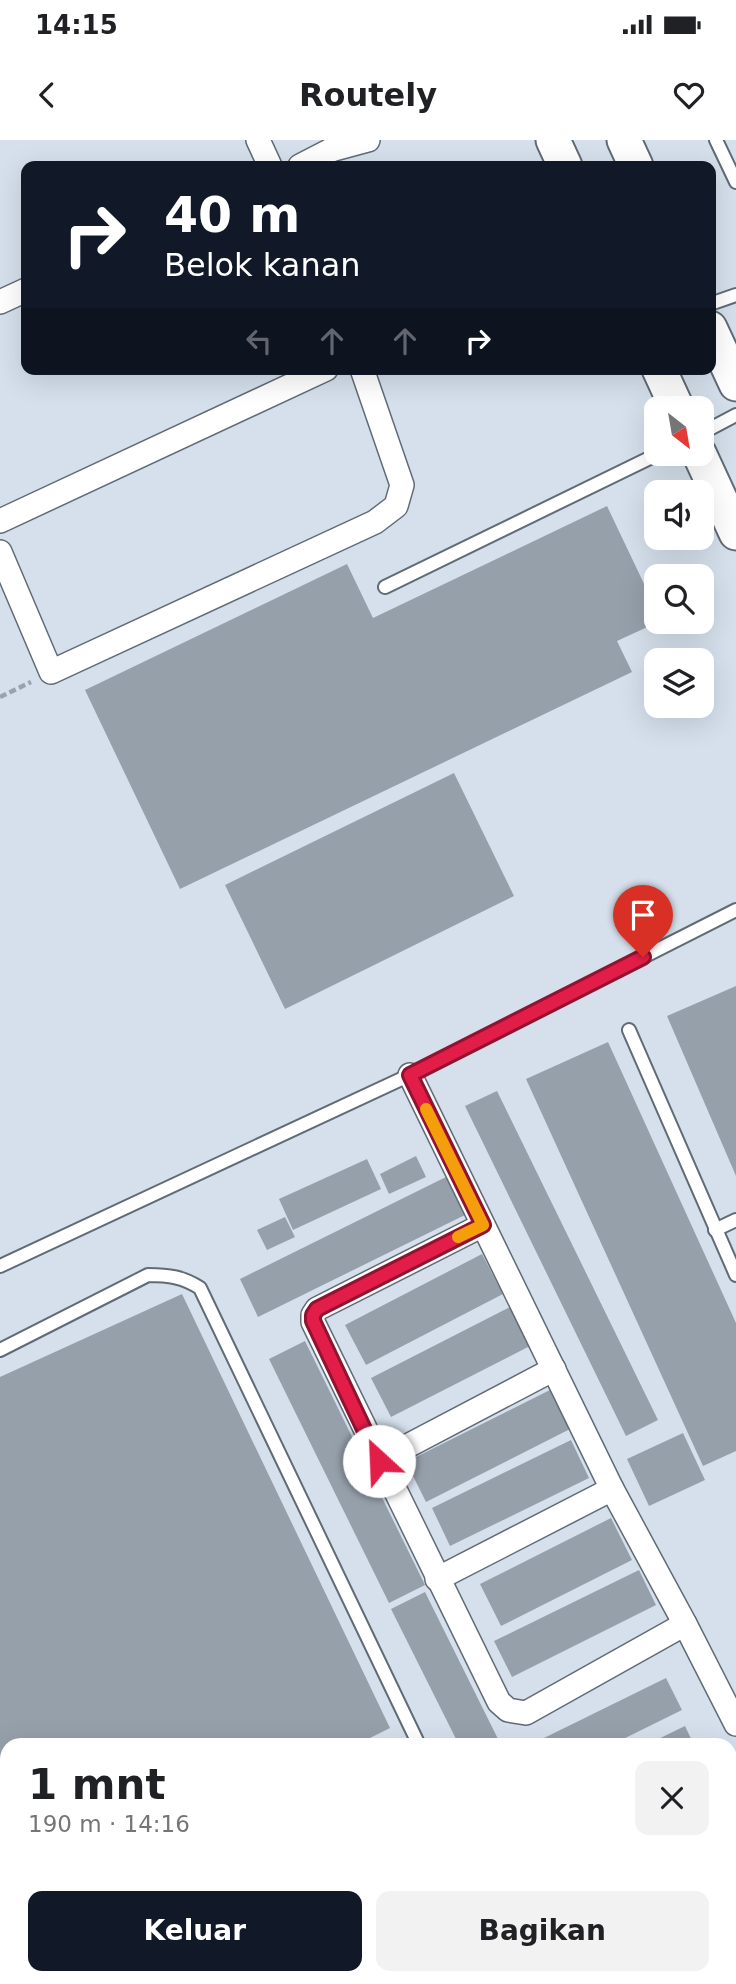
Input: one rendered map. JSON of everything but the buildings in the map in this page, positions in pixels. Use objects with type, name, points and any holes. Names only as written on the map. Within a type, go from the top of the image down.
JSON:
[{"type":"street","points":[[258,140],[268,161]]},
{"type":"street","points":[[309,161],[338,145],[368,140]]},
{"type":"street","points":[[553,140],[563,161]]},
{"type":"street","points":[[624,140],[634,161]]},
{"type":"street","points":[[0,302],[21,292]]},
{"type":"street","points":[[716,341],[736,384]]},
{"type":"street","points":[[0,521],[313,375]]},
{"type":"street","points":[[0,552],[51,672],[375,523],[397,506],[402,485],[364,375]]},
{"type":"street","points":[[662,375],[671,396]]},
{"type":"street","points":[[705,466],[736,533]]},
{"type":"street","points":[[410,1075],[612,1489],[736,1724]]},
{"type":"street","points":[[483,1225],[317,1309],[313,1321],[379,1461],[499,1702],[515,1712],[526,1713],[685,1624]]},
{"type":"street","points":[[379,1461],[554,1369]]},
{"type":"street","points":[[437,1579],[612,1489]]},
{"type":"lane","points":[[716,140],[736,182]]},
{"type":"lane","points":[[716,302],[736,295]]},
{"type":"lane","points":[[714,427],[736,415]]},
{"type":"lane","points":[[385,587],[644,461]]},
{"type":"lane","points":[[0,1266],[410,1075],[736,910]]},
{"type":"lane","points":[[629,1030],[736,1275]]},
{"type":"lane","points":[[715,1230],[736,1220]]},
{"type":"lane","points":[[0,1350],[148,1275],[173,1275],[200,1288],[416,1738]]},
{"type":"path","points":[[0,696],[51,672]]},
{"type":"slow traffic","points":[[426,1109],[483,1225],[458,1237]]},
{"type":"route","points":[[379,1461],[313,1321],[313,1315],[317,1309],[483,1225],[410,1075],[643,957]]}]
